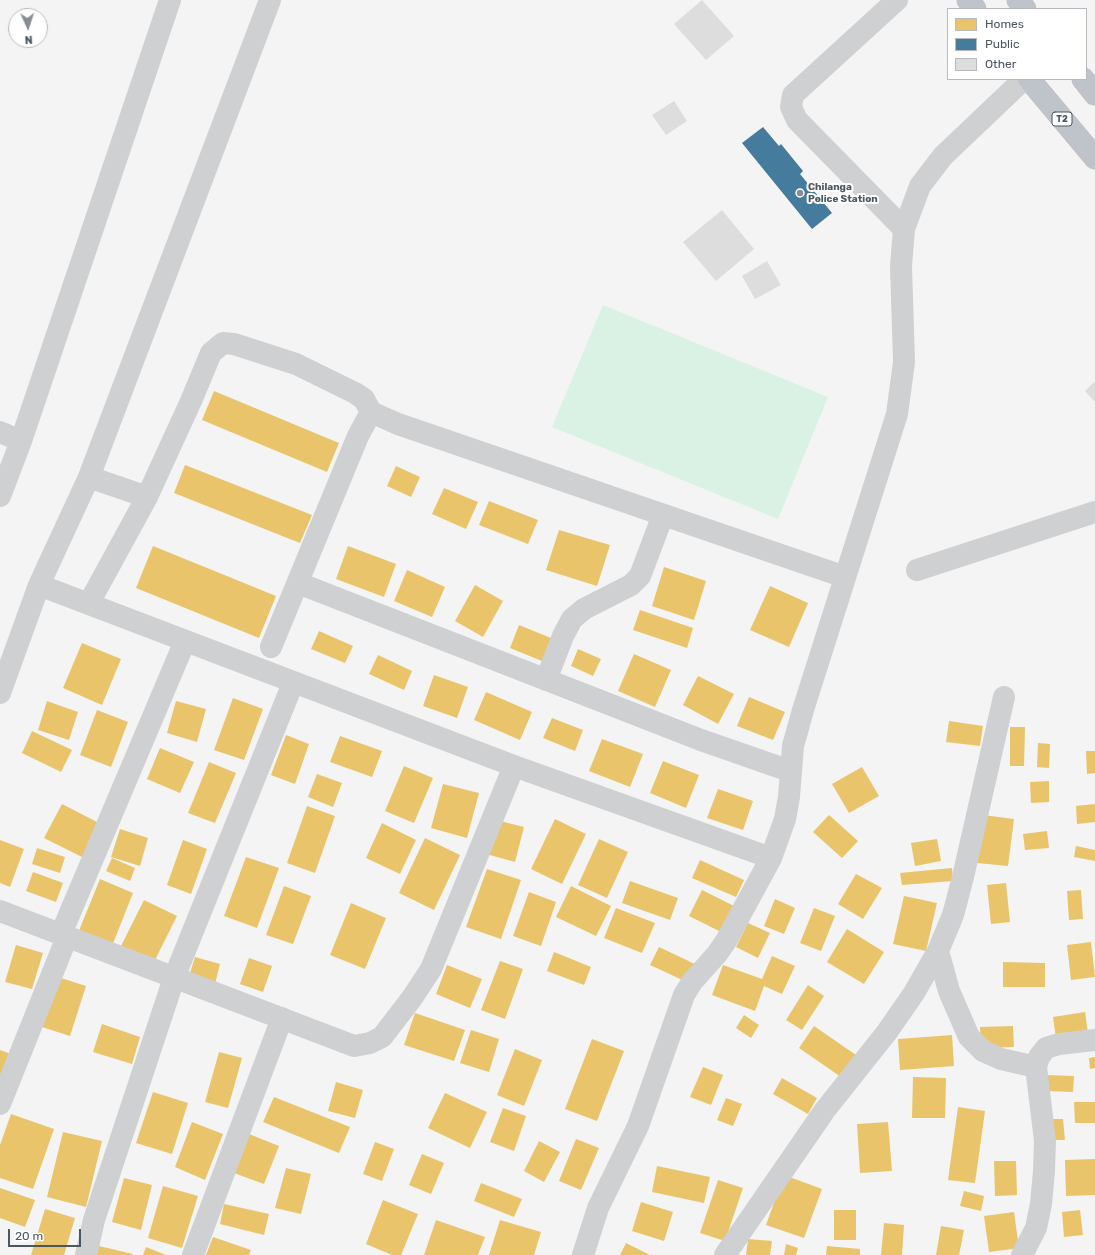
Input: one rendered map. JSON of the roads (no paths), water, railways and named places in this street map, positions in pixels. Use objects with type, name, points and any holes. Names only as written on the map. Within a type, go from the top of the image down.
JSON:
[{"type":"highway","points":[[968,0],[974,8]]},
{"type":"highway","points":[[1018,0],[1024,8]]},
{"type":"highway","name":"T2","points":[[1030,80],[1095,158]]},
{"type":"highway","points":[[1084,80],[1095,94]]},
{"type":"street","points":[[0,496],[21,441],[170,0]]},
{"type":"street","points":[[0,693],[39,585],[89,477],[270,0]]},
{"type":"street","points":[[898,0],[793,95],[791,107],[797,120],[904,229]]},
{"type":"street","points":[[583,1255],[598,1208],[638,1126],[684,995],[692,982],[717,954],[726,940],[771,858],[785,819],[789,797],[793,746],[802,710],[897,414],[904,362],[901,266],[904,229],[920,186],[943,156],[1023,80]]},
{"type":"street","points":[[89,603],[147,497],[191,401],[210,353],[223,343],[234,344],[296,364],[355,393],[364,399],[371,412],[398,424],[845,578]]},
{"type":"street","points":[[271,647],[358,436],[371,412]]},
{"type":"street","points":[[0,432],[21,441]]},
{"type":"street","points":[[89,477],[147,497]]},
{"type":"street","points":[[917,570],[1095,512]]},
{"type":"street","points":[[546,680],[563,636],[572,619],[584,609],[631,585],[640,576],[664,515]]},
{"type":"street","points":[[298,583],[700,740],[790,771]]},
{"type":"street","points":[[39,585],[514,766],[771,858]]},
{"type":"street","points":[[0,1104],[64,935],[185,641]]},
{"type":"street","points":[[86,1255],[99,1206],[174,978],[293,683]]},
{"type":"street","points":[[725,1255],[826,1110],[887,1032],[914,993],[938,951],[953,915],[961,885],[1004,697]]},
{"type":"street","points":[[0,911],[354,1046],[370,1043],[382,1037],[412,998],[431,969],[514,766]]},
{"type":"street","points":[[938,951],[948,992],[969,1037],[983,1051],[1000,1059],[1036,1067]]},
{"type":"street","points":[[193,1255],[282,1018]]},
{"type":"street","points":[[1022,1255],[1036,1228],[1041,1204],[1044,1171],[1045,1141],[1036,1067],[1039,1057],[1046,1048],[1059,1044],[1095,1040]]},
{"type":"place","name":"Chilanga Police Station","points":[[800,193]]}]
